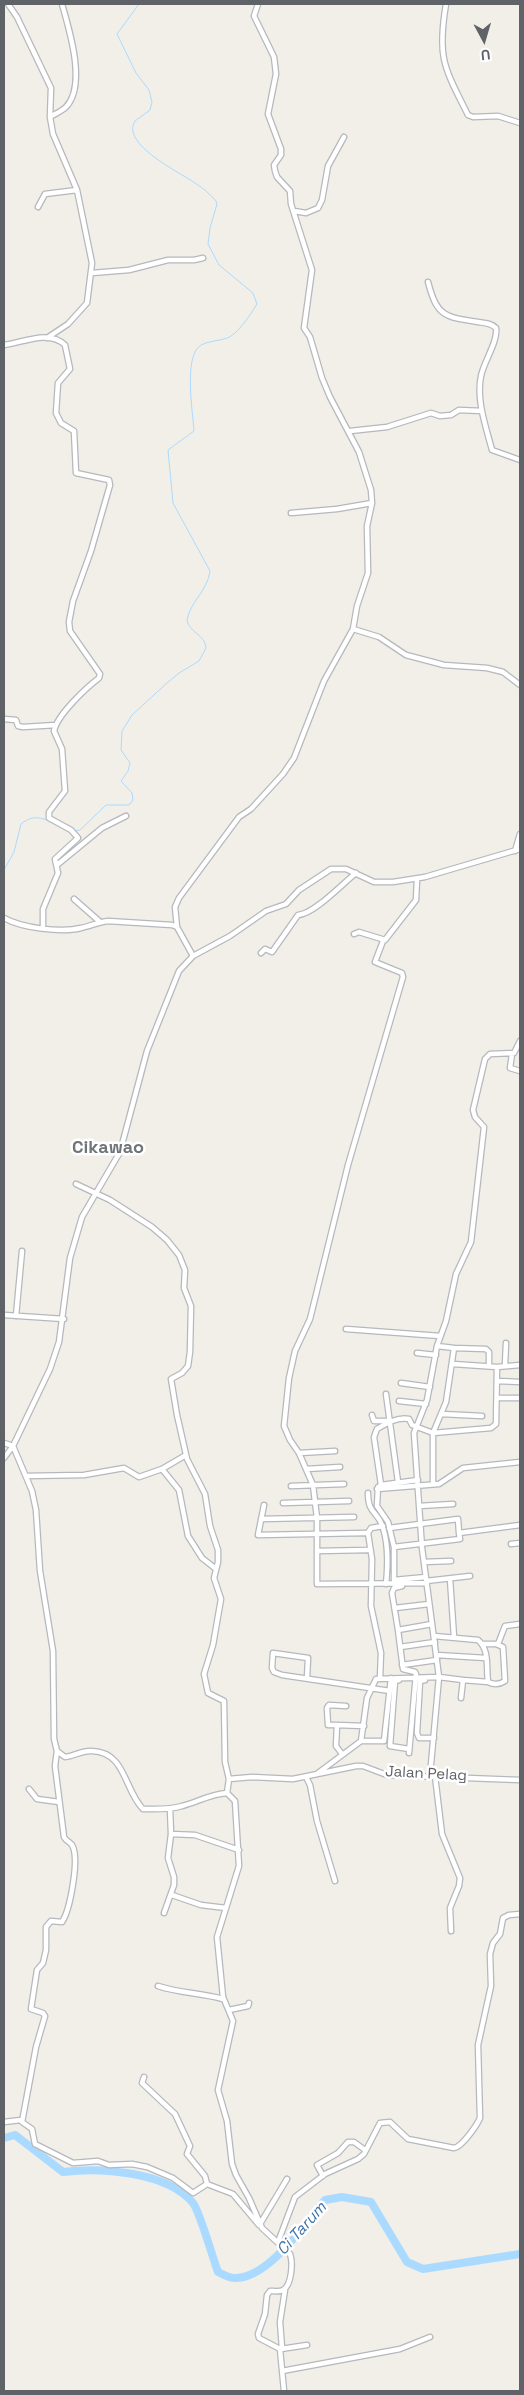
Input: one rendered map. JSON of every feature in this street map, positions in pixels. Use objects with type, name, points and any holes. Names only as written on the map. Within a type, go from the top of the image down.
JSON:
[{"type":"street","points":[[8,4],[49,82],[52,95],[50,117],[53,134],[77,190],[92,263],[87,303],[68,324],[46,338]]},
{"type":"street","points":[[50,117],[66,107],[70,102],[76,79],[76,67],[62,4]]},
{"type":"street","points":[[193,956],[177,927],[175,908],[179,898],[239,818],[263,796],[294,758],[324,682],[353,629],[357,606],[368,572],[367,526],[372,503],[371,490],[363,462],[350,431],[324,384],[310,337],[304,328],[312,273],[294,211],[290,190],[277,177],[275,171],[274,164],[280,155],[281,149],[268,114],[276,78],[275,65],[270,46],[254,16],[258,4]]},
{"type":"street","points":[[446,4],[440,38],[442,56],[446,70],[468,115],[473,117],[498,116],[520,123]]},
{"type":"street","points":[[294,211],[306,213],[318,208],[322,200],[328,166],[344,137]]},
{"type":"street","points":[[38,207],[45,194],[77,190]]},
{"type":"street","points":[[92,273],[128,270],[168,260],[203,258]]},
{"type":"street","points":[[428,282],[433,300],[440,311],[460,319],[490,324],[496,328],[496,338],[481,376],[482,411],[492,451],[520,460]]},
{"type":"street","points":[[4,345],[32,338],[46,338],[63,342],[67,348],[70,369],[58,383],[56,413],[61,424],[74,431],[75,471],[78,474],[109,480],[110,485],[69,616],[70,631],[100,674],[99,678],[76,699],[56,725],[54,731],[62,749],[65,791],[49,812],[49,818],[71,830],[78,836],[78,840],[56,856],[58,873],[43,909],[43,927]]},
{"type":"street","points":[[350,431],[388,427],[431,412],[440,416],[451,415],[459,410],[482,411]]},
{"type":"street","points":[[291,513],[337,509],[372,503]]},
{"type":"street","points":[[353,629],[379,637],[406,655],[444,665],[487,668],[503,672],[520,685]]},
{"type":"street","points":[[4,719],[16,720],[18,726],[23,727],[56,725]]},
{"type":"street","points":[[57,865],[102,828],[126,816]]},
{"type":"street","points":[[4,1458],[13,1446],[50,1369],[64,1319],[68,1273],[73,1246],[82,1217],[120,1152],[147,1051],[177,975],[193,956],[230,936],[266,911],[286,904],[299,890],[331,870],[342,868],[383,883],[417,878],[518,850],[520,834]]},
{"type":"street","points":[[261,953],[265,949],[272,952],[298,915],[304,915],[333,895],[356,873]]},
{"type":"street","points":[[417,878],[416,900],[383,941],[375,962],[402,973],[403,976],[348,1165],[310,1319],[295,1351],[289,1378],[284,1426],[290,1440],[299,1453],[313,1485],[317,1518],[317,1584],[372,1582],[406,1584],[470,1576]]},
{"type":"street","points":[[74,899],[99,922]]},
{"type":"street","points":[[4,918],[25,926],[70,929],[99,922],[161,924],[177,927]]},
{"type":"street","points":[[354,934],[359,932],[383,941]]},
{"type":"street","points":[[520,1041],[516,1051],[512,1054],[510,1068],[520,1072]]},
{"type":"street","points":[[451,1931],[450,1908],[459,1886],[460,1878],[442,1834],[432,1776],[439,1678],[422,1544],[414,1436],[416,1426],[426,1404],[437,1346],[456,1274],[470,1245],[473,1232],[484,1126],[475,1117],[473,1110],[482,1070],[488,1054],[512,1054]]},
{"type":"street","points":[[76,1184],[95,1193],[152,1227],[172,1245],[184,1265],[184,1288],[191,1306],[189,1358],[185,1369],[171,1379],[186,1454],[192,1470],[206,1494],[210,1526],[218,1550],[214,1578],[220,1601],[213,1642],[204,1675],[208,1693],[224,1701],[225,1762],[229,1779],[227,1793]]},
{"type":"street","points":[[16,1316],[22,1251]]},
{"type":"street","points":[[4,1315],[64,1319]]},
{"type":"street","points":[[346,1329],[440,1336]]},
{"type":"street","points":[[505,1365],[506,1343]]},
{"type":"street","points":[[437,1346],[487,1349],[489,1365]]},
{"type":"street","points":[[433,1484],[433,1433],[442,1414],[453,1364],[454,1348]]},
{"type":"street","points":[[417,1352],[436,1355]]},
{"type":"street","points":[[453,1364],[497,1367],[520,1365]]},
{"type":"street","points":[[372,1414],[374,1421],[390,1422],[407,1419],[412,1426],[433,1433],[490,1428],[497,1421],[497,1367]]},
{"type":"street","points":[[498,1381],[520,1382]]},
{"type":"street","points":[[401,1383],[430,1387]]},
{"type":"street","points":[[386,1394],[398,1482]]},
{"type":"street","points":[[498,1398],[520,1398]]},
{"type":"street","points":[[399,1401],[426,1404]]},
{"type":"street","points":[[442,1414],[482,1416]]},
{"type":"street","points":[[381,1485],[374,1432],[390,1422]]},
{"type":"street","points":[[4,1442],[13,1446],[32,1491],[36,1510],[40,1571],[53,1651],[54,1739],[57,1751],[55,1766],[58,1802],[64,1838],[72,1845],[74,1856],[72,1892],[67,1913],[62,1922],[51,1921],[46,1928],[44,1963],[37,1970],[31,2008],[44,2013],[45,2016],[21,2120],[23,2125],[32,2129],[36,2144],[71,2162],[98,2161],[109,2164],[137,2164],[173,2178],[194,2193],[207,2184]]},
{"type":"street","points":[[299,1453],[335,1451]]},
{"type":"street","points":[[26,1476],[84,1475],[124,1468],[139,1477],[162,1469],[186,1454]]},
{"type":"street","points":[[426,1581],[394,1580],[394,1547],[388,1520],[377,1506],[377,1489],[381,1485],[398,1482],[433,1484],[444,1482],[463,1468],[520,1462]]},
{"type":"street","points":[[306,1469],[340,1468]]},
{"type":"street","points":[[162,1469],[179,1490],[188,1536],[202,1558],[216,1569]]},
{"type":"street","points":[[377,1489],[418,1482]]},
{"type":"street","points":[[291,1486],[344,1484]]},
{"type":"street","points":[[368,1494],[370,1509],[383,1526],[387,1548],[386,1584]]},
{"type":"street","points":[[283,1503],[349,1500]]},
{"type":"street","points":[[419,1506],[453,1504]]},
{"type":"street","points":[[264,1505],[258,1535],[366,1533]]},
{"type":"street","points":[[261,1519],[354,1517]]},
{"type":"street","points":[[389,1528],[458,1519],[460,1539],[394,1547]]},
{"type":"street","points":[[460,1533],[520,1525]]},
{"type":"street","points":[[380,1678],[381,1653],[371,1606],[372,1559],[368,1531],[383,1526]]},
{"type":"street","points":[[511,1544],[520,1543]]},
{"type":"street","points":[[317,1550],[368,1550]]},
{"type":"street","points":[[424,1562],[451,1561]]},
{"type":"street","points":[[450,1579],[454,1637]]},
{"type":"street","points":[[406,1584],[392,1590],[402,1665],[404,1670],[415,1672],[415,1679],[409,1751],[391,1748],[395,1681],[415,1679],[439,1678],[488,1682],[496,1685],[505,1681],[503,1647],[498,1644],[483,1644],[474,1639],[434,1636]]},
{"type":"street","points":[[395,1608],[429,1604]]},
{"type":"street","points":[[398,1630],[432,1624]]},
{"type":"street","points":[[498,1644],[505,1626],[520,1624]]},
{"type":"street","points":[[400,1647],[435,1642]]},
{"type":"street","points":[[483,1644],[488,1682]]},
{"type":"street","points":[[279,1652],[282,1645]]},
{"type":"street","points":[[307,1678],[308,1658],[279,1652],[273,1654],[272,1668],[274,1672],[370,1690],[390,1691]]},
{"type":"street","points":[[402,1665],[436,1657],[486,1658]]},
{"type":"street","points":[[361,1741],[367,1698],[374,1680],[380,1678],[415,1679]]},
{"type":"street","points":[[316,1774],[361,1741],[384,1741],[391,1678]]},
{"type":"street","points":[[434,1738],[419,1738],[417,1733],[420,1681],[439,1678]]},
{"type":"street","points":[[461,1698],[464,1680]]},
{"type":"street","points":[[346,1706],[330,1705],[327,1708],[328,1725],[364,1726]]},
{"type":"street","points":[[337,1726],[336,1746],[342,1754]]},
{"type":"street","points":[[57,1751],[65,1757],[90,1751],[111,1756],[120,1764],[123,1778],[129,1784],[143,1809],[170,1809],[207,1796],[227,1793]]},
{"type":"street","name":"Jalan Pelag","points":[[229,1779],[242,1777],[280,1780],[363,1766],[387,1775],[520,1780]]},
{"type":"street","points":[[306,1777],[310,1785],[324,1848],[335,1881]]},
{"type":"street","points":[[29,1789],[37,1799],[58,1802]]},
{"type":"street","points":[[227,1793],[236,1802],[239,1850],[238,1870],[217,1937],[223,1999],[233,2021],[218,2090],[227,2124],[233,2169],[261,2226]]},
{"type":"street","points":[[164,1913],[172,1895],[174,1877],[168,1858],[171,1834],[170,1809]]},
{"type":"street","points":[[171,1834],[195,1835],[239,1850]]},
{"type":"street","points":[[172,1895],[201,1905],[226,1908]]},
{"type":"street","points":[[278,2242],[295,2197],[323,2176],[358,2159],[366,2150],[375,2129],[385,2120],[390,2122],[408,2139],[454,2148],[462,2145],[480,2118],[478,2045],[491,1986],[490,1961],[492,1947],[500,1934],[503,1918],[509,1915],[520,1914]]},
{"type":"street","points":[[158,1986],[174,1991],[187,1991],[223,1999]]},
{"type":"street","points":[[229,2010],[248,2006],[249,2003]]},
{"type":"street","points":[[144,2077],[142,2083],[178,2119],[190,2146],[187,2154],[205,2176],[207,2184]]},
{"type":"street","points":[[4,2122],[21,2120]]},
{"type":"street","points":[[323,2176],[317,2165],[338,2153],[348,2142],[354,2142],[366,2150]]},
{"type":"street","points":[[261,2226],[287,2179]]},
{"type":"street","points":[[207,2184],[236,2196],[271,2238],[290,2254],[292,2264],[285,2288],[280,2322],[284,2391]]},
{"type":"street","points":[[285,2288],[281,2291],[267,2293],[265,2314],[258,2332],[259,2338],[281,2349],[307,2345]]},
{"type":"street","points":[[282,2371],[400,2349],[430,2337]]},
{"type":"waterway","points":[[73,831],[80,830],[106,805],[129,805],[133,800],[132,793],[121,781],[128,771],[130,763],[121,750],[122,731],[132,715],[179,673],[199,661],[206,648],[203,640],[191,628],[187,620],[192,607],[209,578],[210,571],[173,503],[168,450],[194,431],[190,385],[192,361],[195,351],[201,345],[224,339],[235,333],[244,324],[257,304],[253,293],[219,265],[208,244],[210,228],[217,204],[216,201],[201,187],[154,157],[136,139],[133,130],[135,121],[150,110],[152,102],[149,90],[136,73],[117,34],[139,4]]},
{"type":"waterway","points":[[4,870],[14,852],[21,824],[29,819],[36,818],[52,822]]},
{"type":"waterway","name":"Ci Tarum","points":[[4,2138],[15,2135],[63,2172],[96,2170],[133,2174],[167,2184],[182,2193],[196,2208],[218,2272],[232,2278],[249,2275],[261,2269],[286,2247],[325,2200],[342,2197],[371,2202],[407,2262],[423,2269],[520,2254]]},
{"type":"district","name":"Cikawao","points":[[108,1148]]}]
